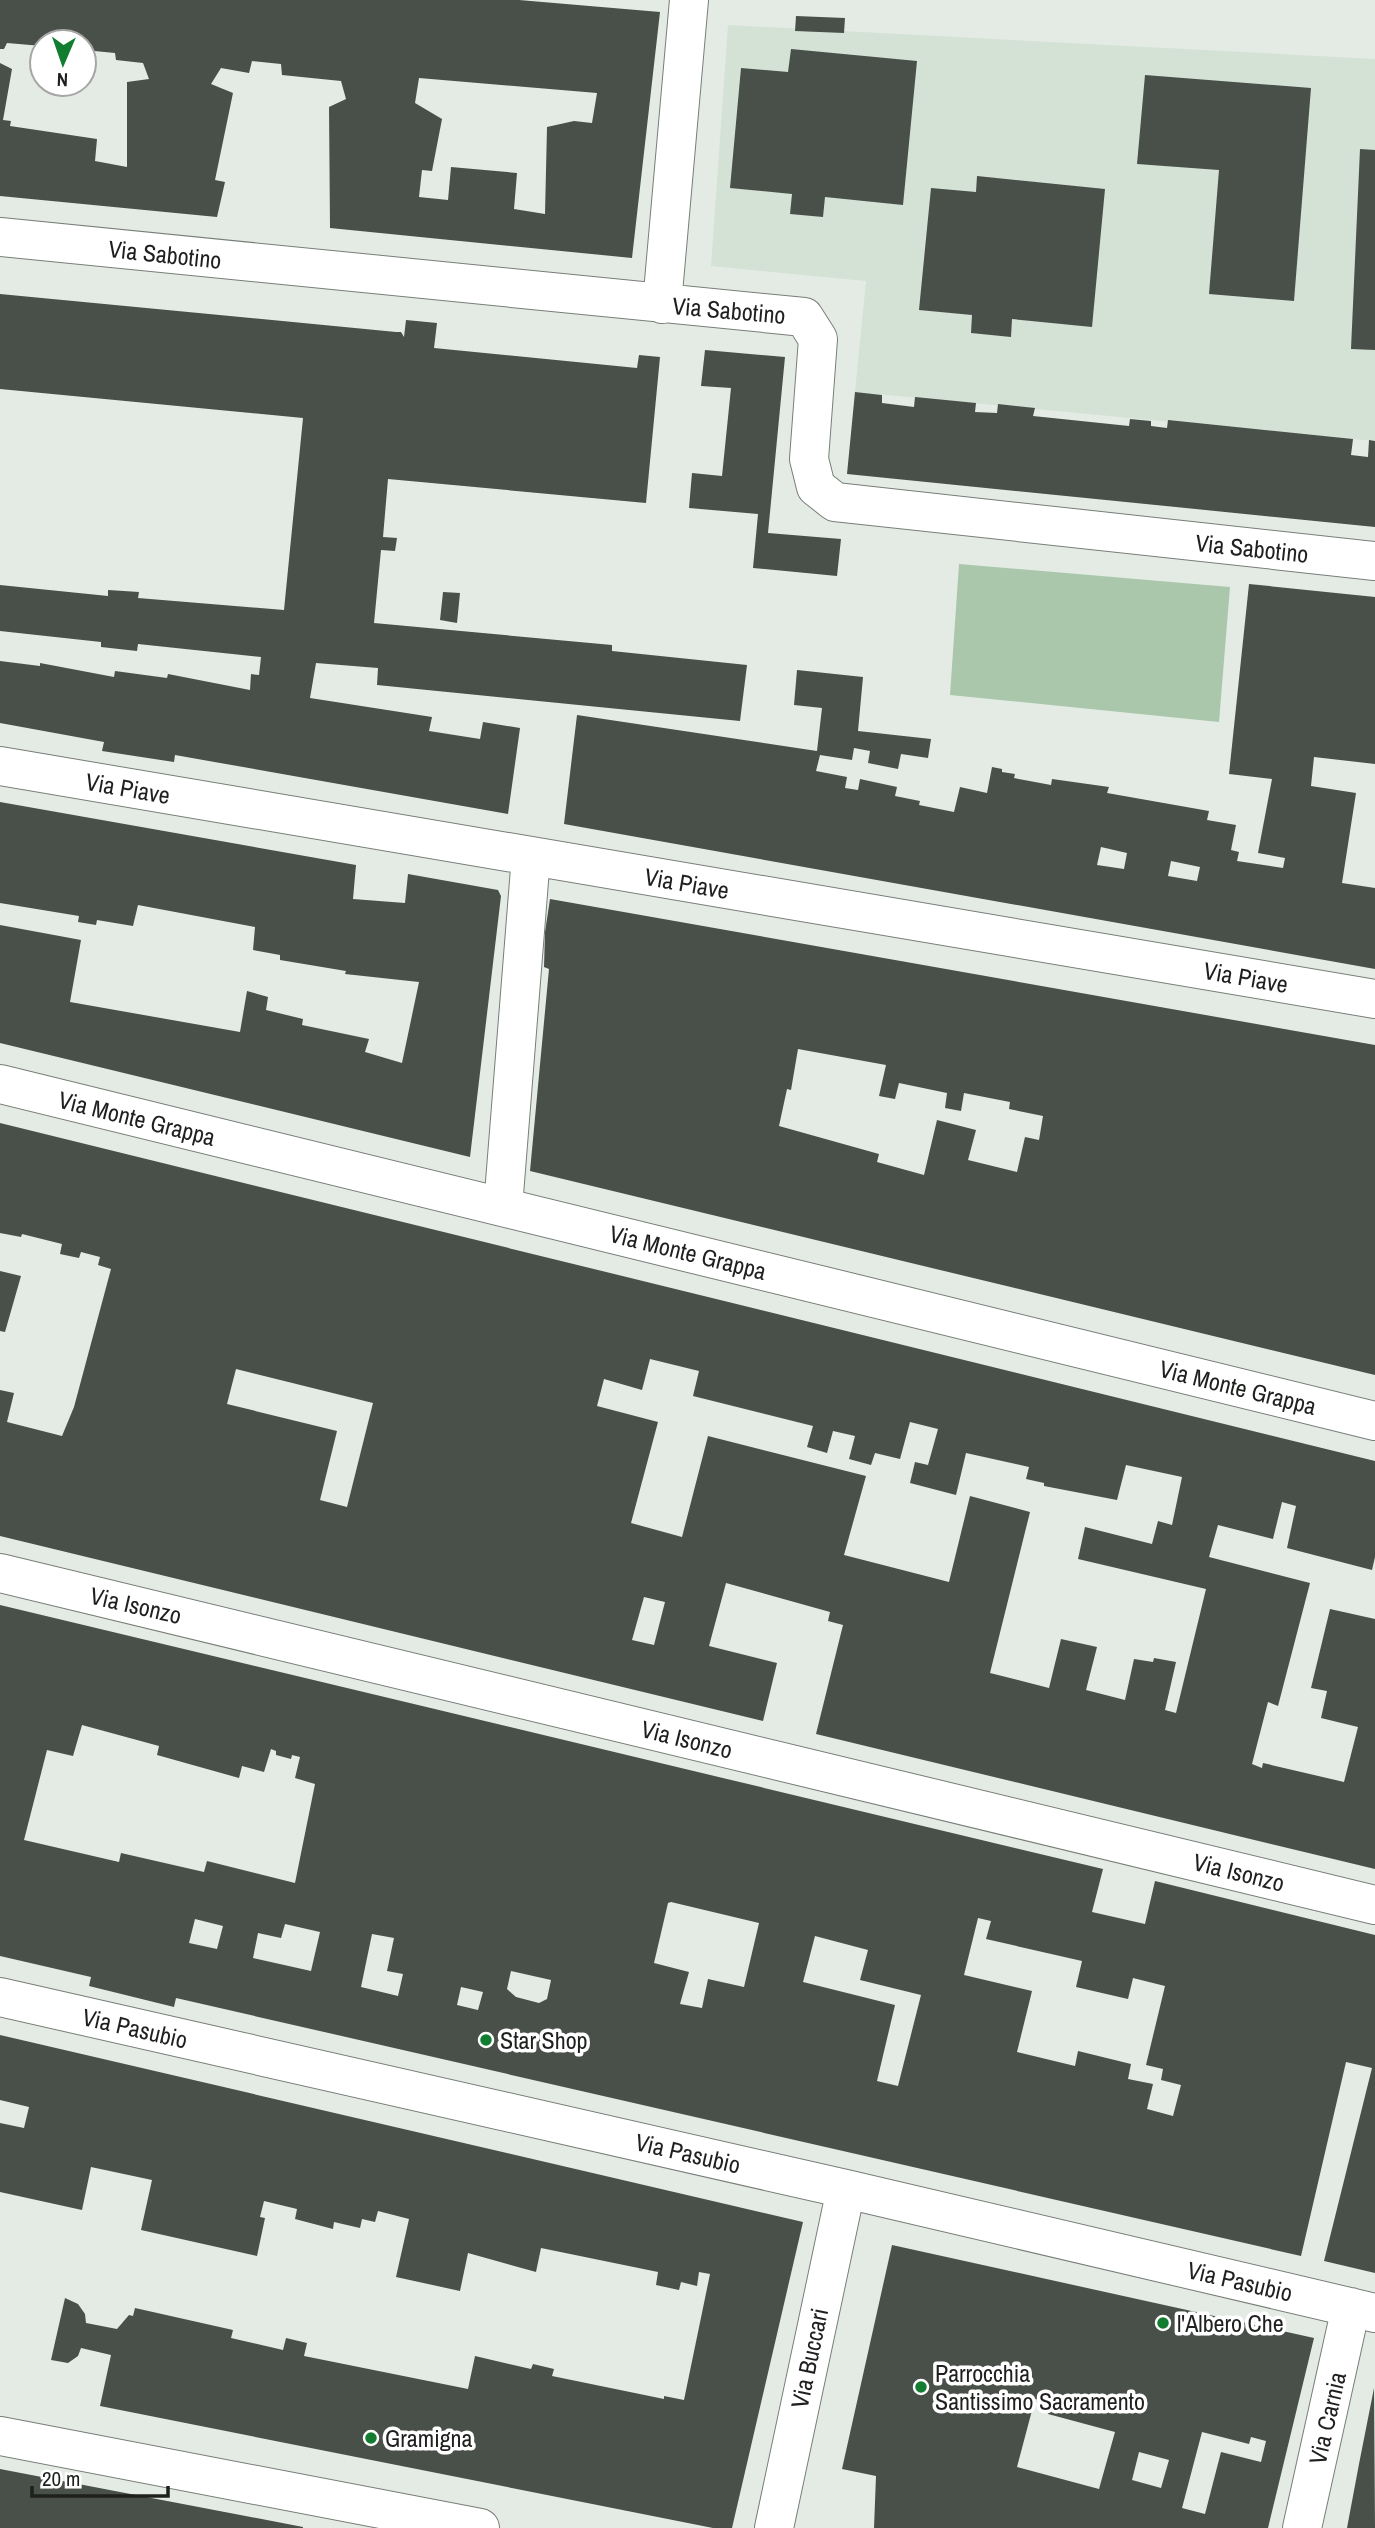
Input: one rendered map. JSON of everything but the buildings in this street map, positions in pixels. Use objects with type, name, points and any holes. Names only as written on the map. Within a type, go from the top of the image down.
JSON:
[{"type":"street","points":[[662,304],[689,0]]},
{"type":"street","name":"Via Sabotino","points":[[0,237],[804,317],[818,340],[809,459],[816,487],[835,502],[1375,561]]},
{"type":"street","name":"Via Piave","points":[[0,766],[1375,999]]},
{"type":"street","points":[[503,1207],[531,856]]},
{"type":"street","name":"Via Monte Grappa","points":[[0,1084],[1375,1421]]},
{"type":"street","name":"Via Isonzo","points":[[0,1573],[1375,1905]]},
{"type":"street","name":"Via Pasubio","points":[[0,1997],[846,2189],[1363,2310]]},
{"type":"street","name":"Via Buccari","points":[[774,2528],[846,2189]]},
{"type":"street","name":"Via Carnia","points":[[1302,2528],[1363,2310]]},
{"type":"street","points":[[0,2436],[480,2528]]},
{"type":"shaded area","points":[[728,25],[1375,59],[1375,441],[855,392],[866,281],[711,266]]},
{"type":"green space","points":[[959,564],[1230,587],[1219,722],[950,695]]},
{"type":"place","name":"Star Shop","points":[[486,2040]]},
{"type":"place","name":"l'Albero Che","points":[[1163,2323]]},
{"type":"place","name":"Parrocchia Santissimo Sacramento","points":[[921,2387]]},
{"type":"place","name":"Gramigna","points":[[371,2438]]}]
